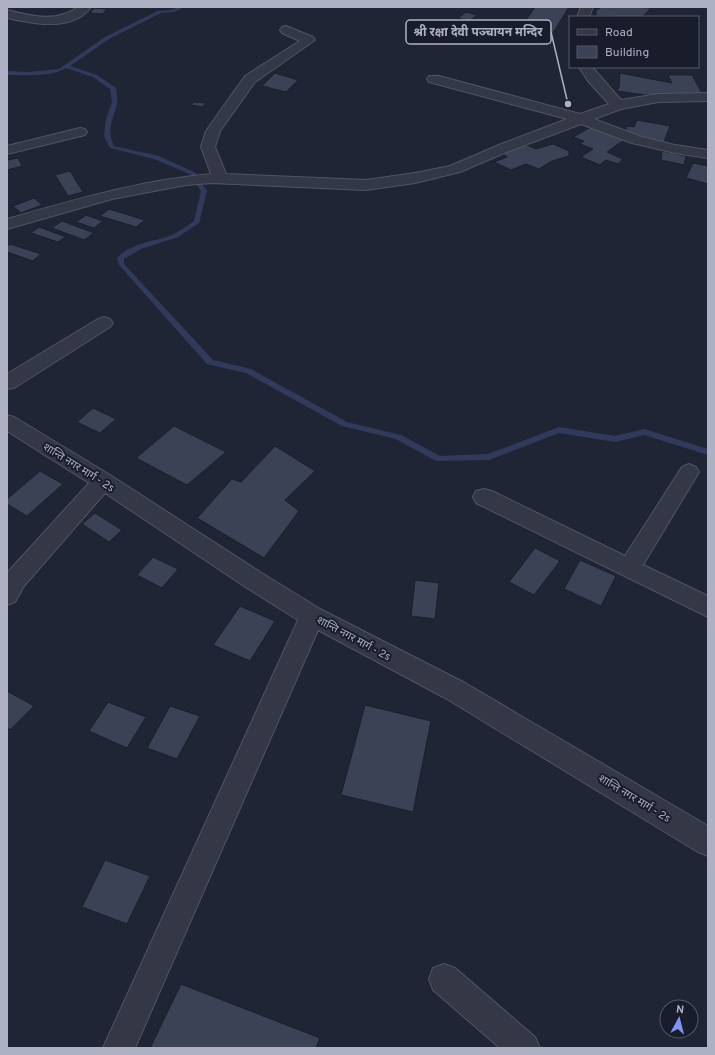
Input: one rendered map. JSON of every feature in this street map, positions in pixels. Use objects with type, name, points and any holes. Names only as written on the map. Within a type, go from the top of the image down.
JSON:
[{"type":"street","points":[[7,14],[41,21],[54,21],[69,18],[85,7]]},
{"type":"street","points":[[221,179],[208,147],[213,131],[250,79],[309,40],[286,30]]},
{"type":"street","points":[[586,68],[618,105]]},
{"type":"street","points":[[434,79],[581,119],[637,140],[675,149],[708,154]]},
{"type":"street","points":[[7,224],[124,191],[186,180],[221,179],[366,185],[414,178],[455,169],[504,148],[618,105],[658,98],[708,97]]},
{"type":"street","points":[[7,150],[80,132]]},
{"type":"street","points":[[7,383],[104,323]]},
{"type":"street","name":"शान्ति नगर मार्ग - 2s","points":[[7,422],[103,481],[252,579],[312,616],[456,692],[708,842]]},
{"type":"street","points":[[630,567],[689,472]]},
{"type":"street","points":[[7,595],[16,578],[103,481]]},
{"type":"street","points":[[484,497],[630,567],[708,607]]},
{"type":"street","points":[[119,1048],[312,616]]},
{"type":"street","points":[[444,979],[524,1048]]},
{"type":"building","points":[[535,7],[569,7],[545,46],[505,39],[524,23]]},
{"type":"building","points":[[602,7],[651,8],[643,16],[596,16],[596,10]]},
{"type":"building","points":[[94,8],[107,9],[103,14],[90,13]]},
{"type":"building","points":[[466,12],[477,15],[469,21],[458,18]]},
{"type":"building","points":[[275,73],[298,80],[286,92],[262,86]]},
{"type":"building","points":[[620,73],[672,83],[668,75],[692,75],[703,95],[645,95],[617,91],[619,87]]},
{"type":"building","points":[[194,102],[205,103],[203,107],[191,105]]},
{"type":"building","points":[[637,120],[670,126],[664,142],[634,137],[625,132],[627,126],[634,127]]},
{"type":"building","points":[[591,127],[624,140],[607,152],[623,159],[618,164],[606,160],[600,165],[581,157],[593,149],[580,144],[584,141],[573,137]]},
{"type":"building","points":[[522,143],[536,149],[553,144],[569,151],[569,156],[552,161],[539,169],[526,164],[511,170],[494,162],[507,157],[501,153]]},
{"type":"building","points":[[662,151],[686,156],[684,165],[661,160]]},
{"type":"building","points":[[18,158],[22,166],[7,170],[7,160]]},
{"type":"building","points":[[693,163],[708,166],[708,184],[686,178]]},
{"type":"building","points":[[70,171],[83,192],[68,196],[55,175]]},
{"type":"building","points":[[34,198],[42,205],[21,213],[13,206]]},
{"type":"building","points":[[109,209],[145,220],[136,227],[100,216]]},
{"type":"building","points":[[86,215],[103,221],[94,228],[76,222]]},
{"type":"building","points":[[62,221],[94,233],[84,240],[52,228]]},
{"type":"building","points":[[39,227],[66,237],[58,242],[31,233]]},
{"type":"building","points":[[10,244],[41,254],[33,261],[7,252],[7,246]]},
{"type":"building","points":[[93,408],[116,419],[100,433],[77,422]]},
{"type":"building","points":[[174,426],[226,452],[187,485],[136,458]]},
{"type":"building","points":[[275,446],[315,471],[285,500],[299,511],[264,558],[197,518],[232,479],[241,482]]},
{"type":"building","points":[[40,471],[63,484],[27,516],[7,504],[7,499]]},
{"type":"building","points":[[95,513],[122,530],[109,542],[82,524]]},
{"type":"building","points":[[535,548],[560,561],[534,595],[509,582]]},
{"type":"building","points":[[153,557],[178,569],[162,588],[137,575]]},
{"type":"building","points":[[580,560],[616,576],[601,606],[564,589]]},
{"type":"building","points":[[415,580],[439,583],[435,619],[411,616]]},
{"type":"building","points":[[240,606],[275,621],[250,661],[213,645]]},
{"type":"building","points":[[7,691],[34,706],[10,730],[7,728]]},
{"type":"building","points":[[108,702],[146,717],[127,748],[89,731]]},
{"type":"building","points":[[365,705],[431,721],[413,812],[341,795]]},
{"type":"building","points":[[170,706],[200,716],[177,759],[147,748]]},
{"type":"building","points":[[105,860],[150,876],[127,924],[82,907]]},
{"type":"building","points":[[181,984],[320,1038],[316,1048],[150,1048]]},
{"type":"waterway","points":[[66,66],[107,38],[160,12],[172,11],[183,7]]},
{"type":"waterway","points":[[7,73],[28,74],[60,70],[66,66]]},
{"type":"waterway","points":[[66,66],[95,76],[113,88],[115,102],[109,119],[107,136],[112,147],[157,158],[194,174]]},
{"type":"waterway","points":[[200,185],[204,191],[197,222],[175,236],[139,248],[120,258],[121,264],[210,362],[248,371],[345,424],[398,437],[439,459],[489,457],[559,430],[615,439],[644,432],[708,452]]},
{"type":"place","name":"श्री रक्षा देवी पञ्चायन मन्दिर","points":[[568,104]]}]
